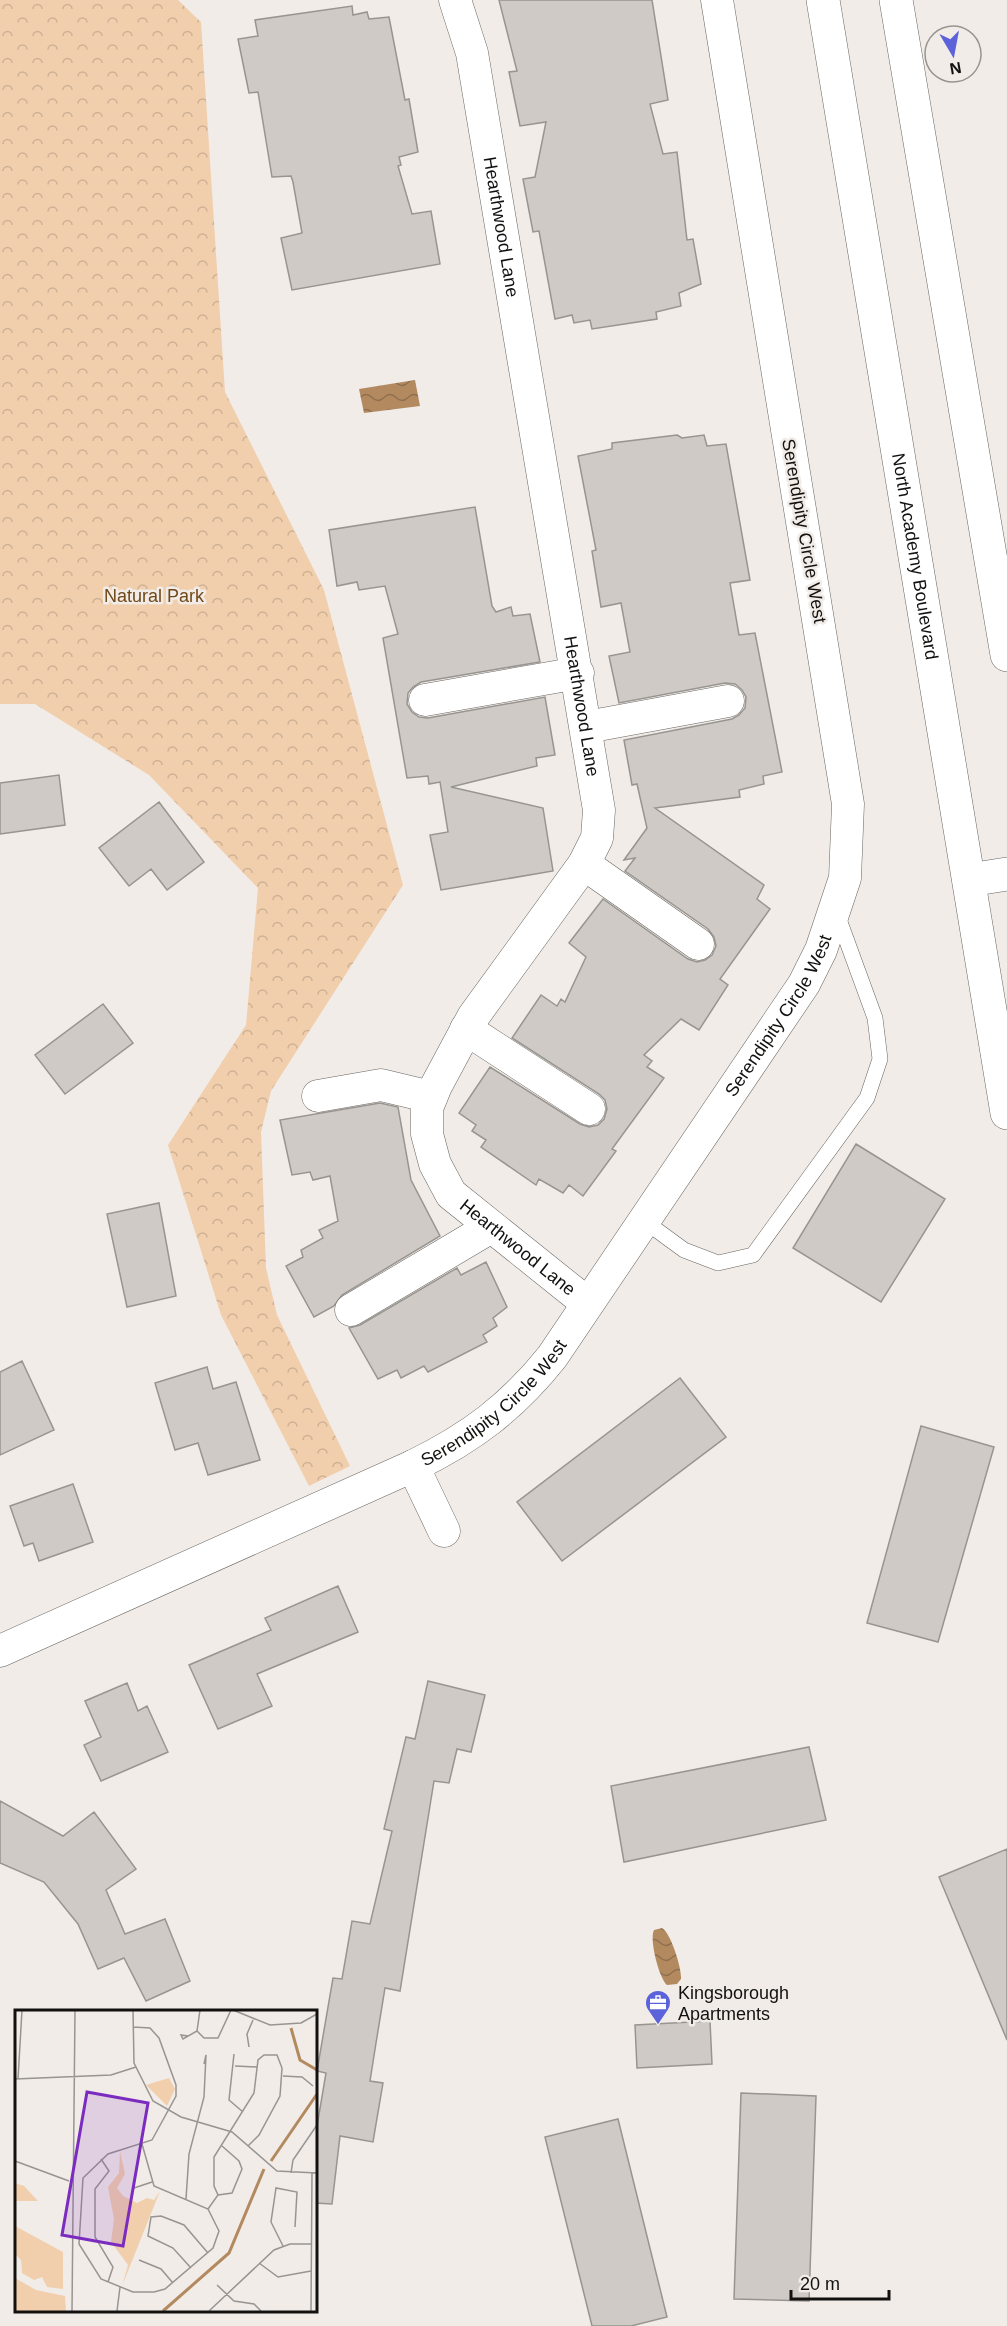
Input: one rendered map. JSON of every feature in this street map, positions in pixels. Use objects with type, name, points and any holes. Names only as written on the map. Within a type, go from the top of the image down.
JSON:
[{"type":"main road","name":"North Academy Boulevard","points":[[823,0],[1007,1113]]},
{"type":"main road","points":[[896,0],[1007,655]]},
{"type":"main road","points":[[969,880],[1007,874]]},
{"type":"street","name":"Hearthwood Lane","points":[[455,0],[472,53],[578,673],[599,810],[597,838],[584,864],[466,1029],[431,1096],[427,1108],[427,1134],[435,1164],[451,1194],[587,1303]]},
{"type":"street","name":"Serendipity Circle West","points":[[0,1651],[413,1466],[450,1448],[501,1412],[526,1389],[552,1357],[804,984],[821,950],[836,911],[845,878],[848,804],[843,762],[717,0]]},
{"type":"street","points":[[425,700],[578,673]]},
{"type":"street","points":[[587,727],[728,701]]},
{"type":"street","points":[[584,864],[698,944]]},
{"type":"street","points":[[466,1029],[589,1108]]},
{"type":"street","points":[[318,1096],[381,1085],[431,1096]]},
{"type":"street","points":[[351,1310],[491,1227]]},
{"type":"street","points":[[413,1466],[444,1531]]},
{"type":"lane","points":[[643,1220],[684,1250],[718,1263],[753,1255],[867,1098],[880,1059],[875,1018],[836,911]]},
{"type":"green space","name":"Natural Park","points":[[0,0],[178,0],[201,22],[225,392],[324,590],[403,885],[271,1091],[261,1132],[266,1268],[277,1315],[350,1466],[309,1486],[221,1315],[168,1145],[246,1025],[258,888],[149,775],[35,704],[0,704]]},
{"type":"water","points":[[415,380],[420,406],[364,413],[359,389]]},
{"type":"water","points":[[662,1928],[669,1937],[678,1960],[681,1979],[677,1984],[667,1985],[656,1958],[654,1930]]},
{"type":"building","points":[[499,0],[652,0],[668,100],[650,104],[663,154],[677,152],[687,240],[693,239],[701,284],[679,293],[681,306],[656,312],[657,319],[592,329],[590,320],[574,323],[572,315],[555,319],[539,231],[533,232],[523,179],[535,177],[546,122],[520,126],[509,72],[517,71]]},
{"type":"building","points":[[352,6],[353,15],[367,12],[369,19],[389,17],[405,100],[409,99],[418,152],[399,157],[401,165],[398,166],[412,214],[431,211],[440,264],[292,290],[281,238],[302,233],[293,182],[291,176],[272,177],[258,92],[249,93],[238,39],[258,36],[255,20]]},
{"type":"building","points":[[677,435],[682,438],[704,435],[707,446],[726,444],[750,580],[730,583],[739,635],[755,633],[782,772],[763,776],[764,784],[739,790],[740,797],[655,808],[764,885],[757,899],[770,909],[720,979],[728,985],[699,1030],[681,1019],[644,1055],[652,1061],[647,1067],[664,1078],[612,1149],[616,1151],[583,1196],[569,1185],[563,1193],[539,1179],[536,1185],[481,1147],[486,1140],[472,1131],[476,1125],[459,1113],[490,1067],[580,1124],[589,1127],[598,1125],[604,1119],[607,1109],[605,1100],[599,1094],[512,1038],[541,995],[557,1006],[561,999],[565,1002],[586,957],[569,943],[603,899],[688,959],[697,962],[705,960],[712,955],[716,946],[714,937],[708,929],[625,871],[635,858],[624,860],[647,828],[637,784],[632,785],[624,740],[732,719],[745,708],[746,697],[735,684],[725,683],[619,703],[609,656],[630,652],[621,603],[601,607],[592,551],[596,550],[578,456],[612,449],[612,443]]},
{"type":"building","points":[[475,507],[492,606],[496,612],[511,607],[513,616],[530,614],[540,662],[421,682],[408,693],[407,704],[419,717],[428,718],[545,697],[555,755],[536,758],[537,766],[451,787],[543,808],[553,871],[441,890],[430,835],[448,832],[440,782],[429,784],[428,776],[407,778],[383,638],[398,634],[385,586],[359,590],[357,582],[337,586],[329,530]]},
{"type":"building","points":[[59,775],[65,825],[0,834],[0,783]]},
{"type":"building","points":[[159,802],[204,862],[167,890],[151,869],[129,886],[99,848]]},
{"type":"building","points":[[103,1004],[133,1043],[65,1094],[35,1055]]},
{"type":"building","points":[[380,1103],[398,1107],[411,1180],[440,1236],[342,1295],[334,1306],[314,1317],[286,1266],[303,1257],[301,1250],[323,1238],[319,1230],[338,1221],[330,1176],[313,1180],[310,1172],[292,1175],[280,1120]]},
{"type":"building","points":[[856,1144],[945,1199],[881,1302],[793,1248]]},
{"type":"building","points":[[159,1203],[176,1296],[127,1307],[107,1214]]},
{"type":"building","points":[[486,1262],[507,1307],[493,1318],[497,1326],[483,1335],[487,1342],[428,1372],[424,1366],[401,1378],[397,1370],[378,1379],[349,1328],[360,1325],[457,1268],[461,1275]]},
{"type":"building","points":[[22,1361],[54,1430],[0,1455],[0,1372]]},
{"type":"building","points":[[207,1367],[213,1389],[236,1382],[260,1460],[208,1475],[198,1443],[175,1450],[155,1383]]},
{"type":"building","points":[[680,1378],[726,1437],[562,1561],[517,1502]]},
{"type":"building","points":[[921,1426],[994,1447],[938,1642],[867,1623]]},
{"type":"building","points":[[73,1484],[93,1542],[39,1561],[33,1543],[24,1546],[10,1506]]},
{"type":"building","points":[[338,1586],[358,1632],[257,1674],[272,1706],[218,1729],[189,1665],[271,1630],[265,1618]]},
{"type":"building","points":[[428,1681],[485,1695],[471,1752],[457,1749],[449,1783],[434,1781],[400,1991],[385,1988],[370,2081],[383,2083],[373,2142],[340,2136],[332,2204],[316,2203],[316,2132],[326,2073],[317,2071],[333,1978],[342,1979],[352,1921],[370,1924],[392,1831],[384,1829],[406,1737],[415,1739]]},
{"type":"building","points":[[127,1683],[138,1711],[147,1706],[168,1752],[101,1781],[84,1745],[101,1737],[85,1701]]},
{"type":"building","points":[[809,1747],[826,1820],[624,1862],[611,1786]]},
{"type":"building","points":[[0,1801],[63,1836],[94,1812],[136,1869],[106,1890],[125,1934],[165,1919],[190,1981],[146,2001],[124,1958],[98,1969],[78,1924],[44,1882],[0,1863]]},
{"type":"building","points":[[1007,1849],[1007,2040],[939,1877]]},
{"type":"building","points":[[710,2021],[712,2064],[637,2068],[635,2025]]},
{"type":"building","points":[[741,2093],[816,2096],[809,2301],[734,2299]]},
{"type":"building","points":[[618,2119],[667,2317],[631,2326],[592,2326],[545,2137]]},
{"type":"place","name":"Kingsborough Apartments","points":[[658,2026]]}]
